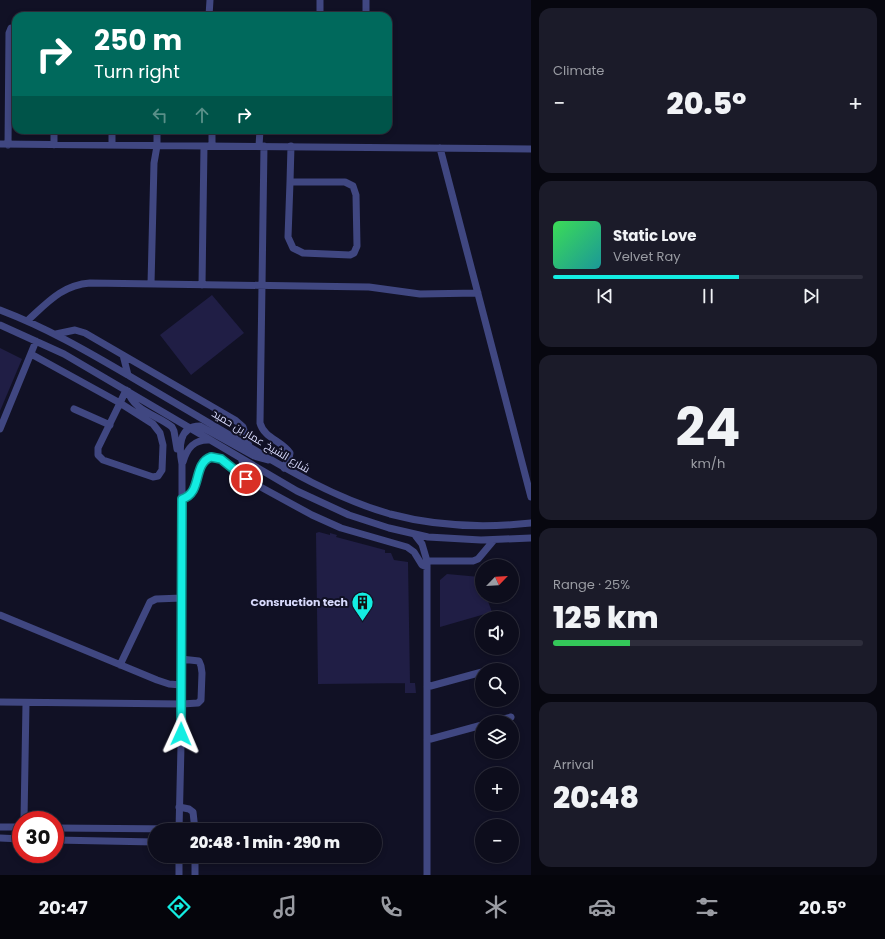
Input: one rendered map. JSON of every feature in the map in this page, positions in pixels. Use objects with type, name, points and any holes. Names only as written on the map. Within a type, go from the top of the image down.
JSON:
[{"type":"street","points":[[210,0],[210,12]]},
{"type":"street","points":[[320,0],[320,12]]},
{"type":"street","points":[[366,0],[366,12]]},
{"type":"street","points":[[12,28],[9,33],[4,144],[531,149]]},
{"type":"street","points":[[54,134],[54,145]]},
{"type":"street","points":[[112,134],[112,146]]},
{"type":"street","points":[[151,284],[154,163],[157,146],[157,134]]},
{"type":"street","points":[[202,285],[208,146],[211,134]]},
{"type":"street","points":[[260,134],[262,146],[262,286],[260,423],[265,433],[290,453],[284,468]]},
{"type":"street","points":[[290,182],[345,182],[353,186],[356,194],[358,246],[354,253],[350,255],[303,253],[293,248],[288,237],[291,146]]},
{"type":"street","points":[[440,148],[531,497]]},
{"type":"street","points":[[27,321],[56,295],[76,285],[90,283],[369,288],[420,294],[478,292]]},
{"type":"street","name":"شارع الشيخ عمار بن حميد","points":[[0,310],[56,334],[310,483],[353,501],[404,517],[432,522],[460,525],[531,523]]},
{"type":"street","points":[[0,325],[64,354],[297,491],[336,510],[375,524],[415,535],[455,539],[494,540],[531,538]]},
{"type":"street","points":[[56,334],[76,330],[123,354],[238,422],[244,430],[249,446]]},
{"type":"street","points":[[0,428],[36,340]]},
{"type":"street","points":[[31,354],[120,403],[153,424],[160,433],[162,445],[162,470],[160,475],[153,477],[103,460],[99,457],[98,450],[120,403],[127,391]]},
{"type":"street","points":[[123,354],[128,375]]},
{"type":"street","points":[[127,391],[136,405],[166,423],[174,431],[178,454],[182,464]]},
{"type":"street","points":[[74,409],[110,425]]},
{"type":"street","points":[[179,823],[182,704],[182,464],[180,442],[184,434],[190,428],[197,426],[203,427],[262,460],[271,460]]},
{"type":"street","points":[[182,464],[186,452],[192,444],[201,440],[211,440]]},
{"type":"street","points":[[182,499],[194,491],[202,464],[211,457],[221,459],[246,479],[326,522],[407,547],[414,552],[421,564],[473,561],[478,559],[494,540]]},
{"type":"street","points":[[241,458],[246,472],[246,479]]},
{"type":"street","points":[[415,535],[422,544],[427,564],[427,875]]},
{"type":"street","points":[[120,665],[150,602],[156,599],[182,598]]},
{"type":"street","points":[[0,615],[163,683],[181,685]]},
{"type":"street","points":[[0,702],[198,703],[201,700],[202,666],[199,661],[181,659]]},
{"type":"street","points":[[427,687],[475,674]]},
{"type":"street","points":[[24,811],[26,702]]},
{"type":"street","points":[[427,740],[475,727]]},
{"type":"street","points":[[179,807],[190,809],[193,812],[194,823]]},
{"type":"street","points":[[0,827],[12,827]]},
{"type":"street","points":[[64,828],[148,830]]},
{"type":"street","points":[[0,838],[12,839]]},
{"type":"street","points":[[64,840],[148,842]]},
{"type":"street","points":[[179,863],[179,875]]},
{"type":"street","points":[[195,863],[195,875]]},
{"type":"building","points":[[212,295],[244,333],[191,375],[160,335]]},
{"type":"building","points":[[0,348],[22,359],[0,411]]},
{"type":"building","name":"Consruction tech","points":[[319,532],[330,535],[330,533],[337,535],[336,537],[385,550],[385,553],[391,553],[394,560],[408,562],[410,683],[318,684],[316,533]]},
{"type":"building","points":[[447,574],[475,577],[475,603],[489,603],[492,611],[475,611],[475,617],[440,627],[440,580]]},
{"type":"building","points":[[405,683],[415,683],[416,693],[405,693]]},
{"type":"place","name":"Consruction tech","points":[[363,622]]},
{"type":"route","points":[[181,734],[182,499],[194,491],[202,464],[211,457],[221,459],[246,479]]}]
